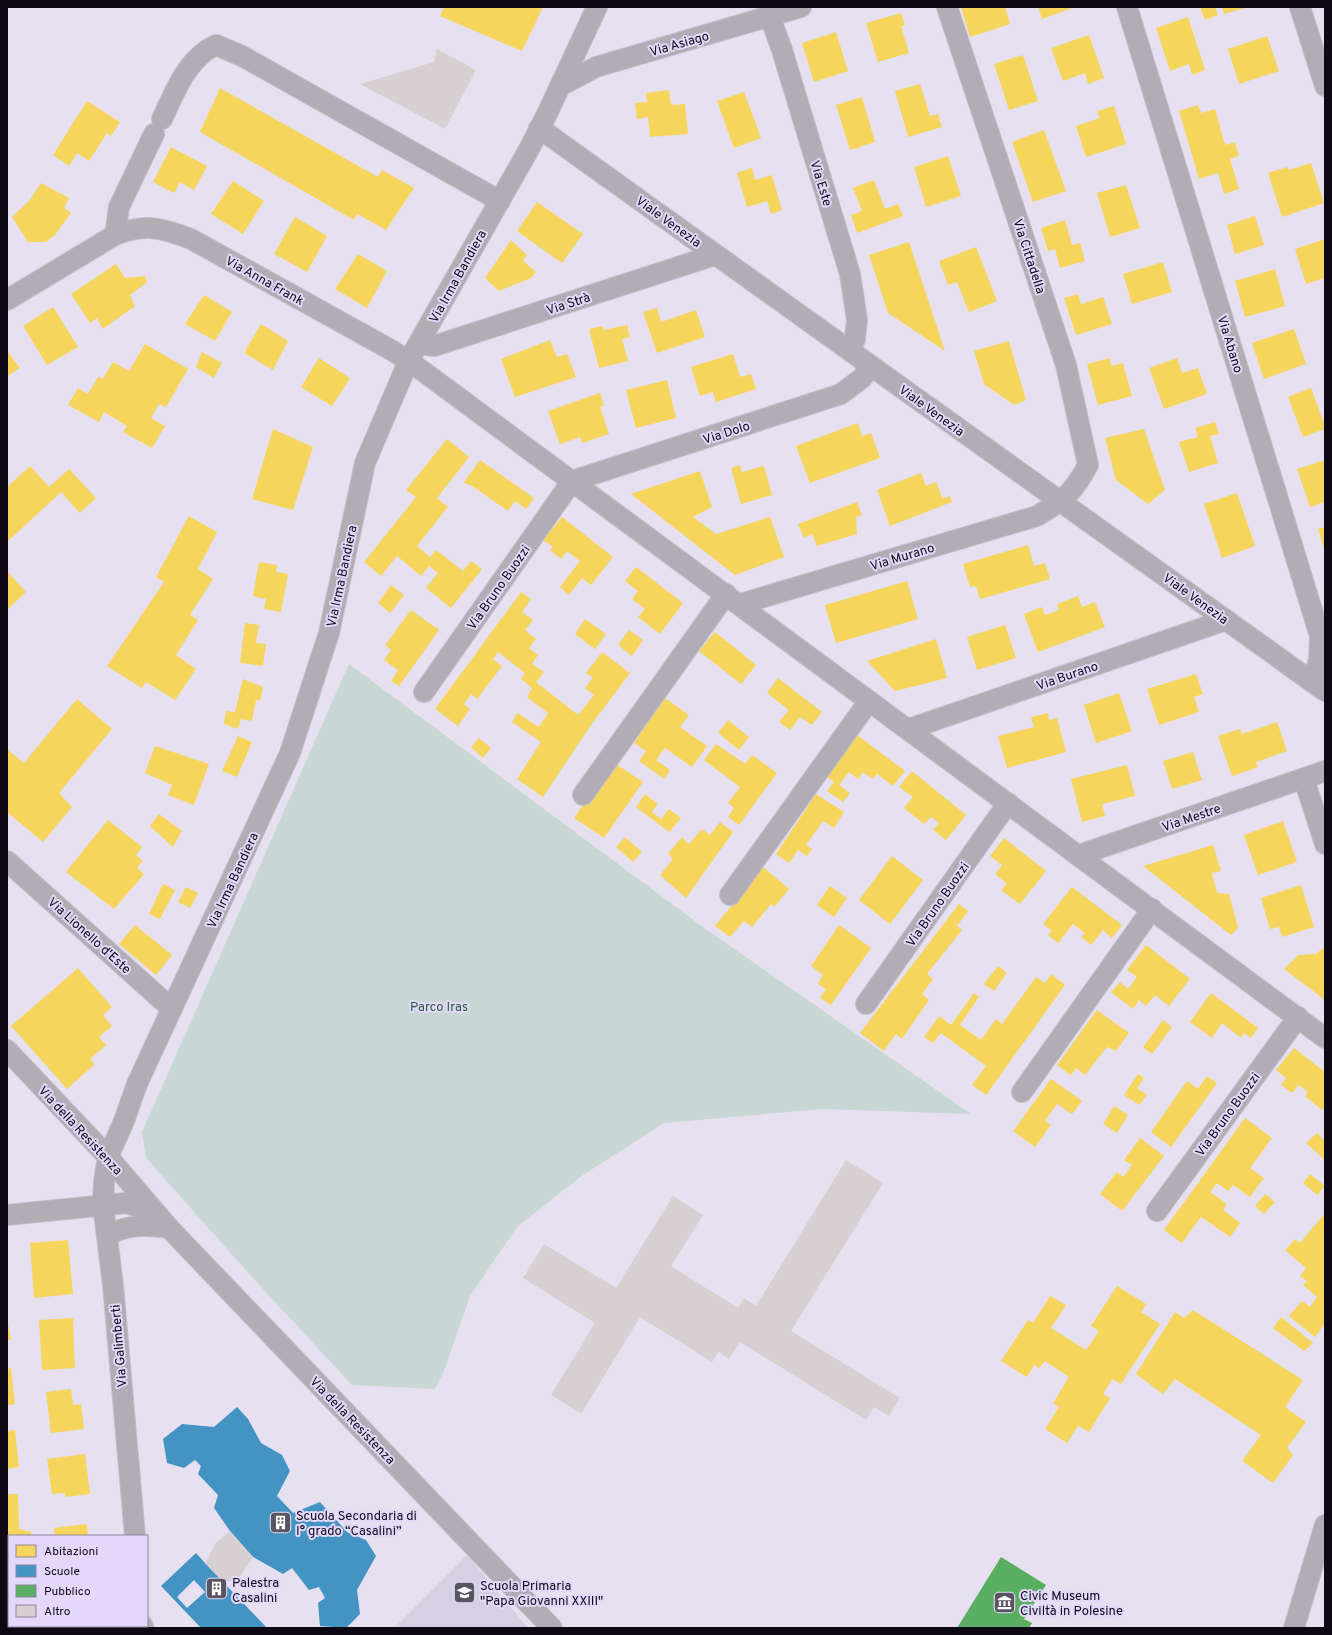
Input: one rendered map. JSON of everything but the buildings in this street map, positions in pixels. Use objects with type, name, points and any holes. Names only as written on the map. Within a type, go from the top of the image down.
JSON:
[{"type":"street","name":"Via Irma Bandiera","points":[[108,1157],[124,1121],[137,1084],[290,753],[329,633],[365,463],[408,360],[419,344],[500,201],[560,86],[597,7]]},
{"type":"street","name":"Via Asiago","points":[[560,86],[596,67],[801,7]]},
{"type":"street","name":"Via Cittadella","points":[[947,7],[1066,366],[1086,449],[1088,465],[1078,483],[1061,502]]},
{"type":"street","name":"Via Abano","points":[[1127,7],[1320,636],[1319,686]]},
{"type":"street","points":[[1300,7],[1325,86]]},
{"type":"street","name":"Via Este","points":[[770,17],[782,50],[850,274],[856,320],[855,339],[850,351]]},
{"type":"street","points":[[115,235],[119,207],[184,75],[205,50],[216,45],[242,56],[500,201]]},
{"type":"street","name":"Viale Venezia","points":[[539,128],[1319,686]]},
{"type":"street","name":"Via Anna Frank","points":[[7,300],[115,235],[131,229],[148,227],[168,230],[191,239],[408,360]]},
{"type":"street","name":"Via Strà","points":[[419,344],[434,346],[716,254]]},
{"type":"street","points":[[408,360],[1325,1038]]},
{"type":"street","name":"Via Dolo","points":[[572,481],[841,394],[862,378],[871,366]]},
{"type":"street","name":"Via Bruno Buozzi","points":[[424,692],[572,481]]},
{"type":"street","name":"Via Murano","points":[[733,600],[1037,516],[1061,502]]},
{"type":"street","points":[[583,795],[733,600]]},
{"type":"street","name":"Via Burano","points":[[909,729],[1226,620]]},
{"type":"street","points":[[730,895],[869,701]]},
{"type":"street","name":"Via Mestre","points":[[1079,855],[1325,772]]},
{"type":"street","points":[[1304,779],[1325,844]]},
{"type":"street","name":"Via Bruno Buozzi","points":[[866,1004],[1008,803]]},
{"type":"street","name":"Via Lionello d'Este","points":[[7,861],[172,1009]]},
{"type":"street","points":[[1022,1092],[1152,909]]},
{"type":"street","name":"Via Bruno Buozzi","points":[[1157,1211],[1298,1017]]},
{"type":"street","name":"Via della Resistenza","points":[[7,1050],[108,1157],[169,1228],[552,1628]]},
{"type":"street","name":"Via Galimberti","points":[[108,1157],[104,1181],[103,1205],[113,1285],[135,1535]]},
{"type":"street","points":[[7,1215],[126,1203],[153,1211]]},
{"type":"street","points":[[107,1236],[116,1230],[133,1226],[169,1228]]},
{"type":"street","points":[[1294,1628],[1325,1525]]},
{"type":"shaded area","name":"Scuola Primaria \"Papa Giovanni XXIII\"","points":[[467,1555],[528,1628],[394,1628]]},
{"type":"shaded area","points":[[7,1575],[8,1627],[119,1628],[7,1628]]},
{"type":"green space","name":"Parco Iras","points":[[349,664],[707,930],[971,1114],[823,1109],[664,1123],[580,1177],[517,1227],[470,1296],[444,1371],[435,1389],[352,1385],[251,1276],[146,1158],[142,1132]]},
{"type":"place","name":"Scuola Secondaria di I° grado “Casalini”","points":[[281,1522]]},
{"type":"place","name":"Palestra Casalini","points":[[216,1589]]},
{"type":"place","name":"Scuola Primaria \"Papa Giovanni XXIII\"","points":[[464,1592]]},
{"type":"place","name":"Civic Museum Civiltà in Polesine","points":[[1004,1602]]}]
